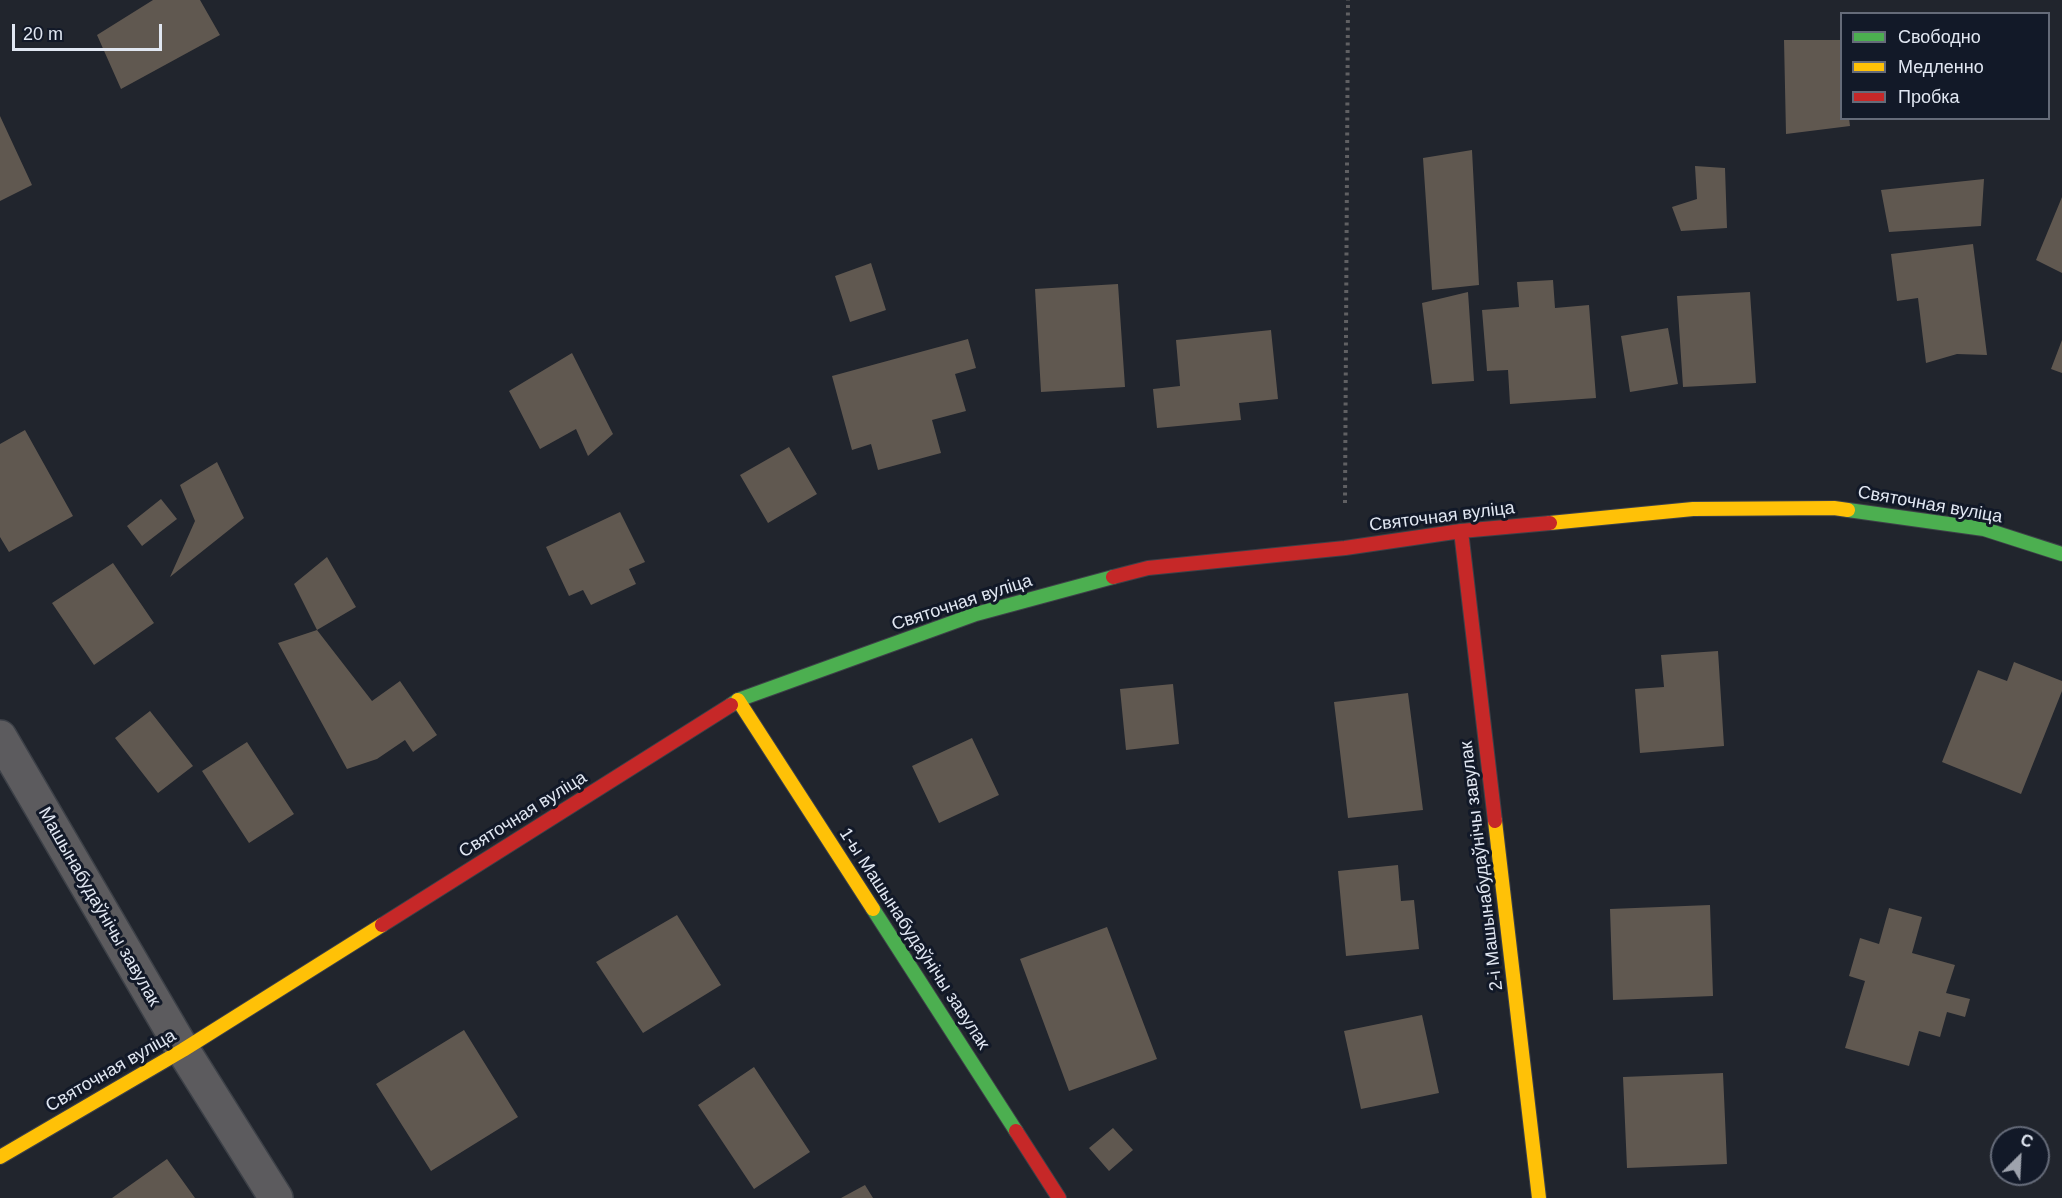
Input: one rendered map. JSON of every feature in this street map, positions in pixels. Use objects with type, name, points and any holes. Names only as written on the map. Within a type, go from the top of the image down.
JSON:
[{"type":"street","name":"Святочная вуліца","points":[[0,1157],[183,1050],[738,700],[976,614],[1148,568],[1345,548],[1461,531],[1693,508],[1834,508],[1984,529],[2062,554]]},
{"type":"street","name":"2-і Машынабудаўнічы завулак","points":[[1461,531],[1539,1198]]},
{"type":"street","name":"1-ы Машынабудаўнічы завулак","points":[[738,700],[1059,1198]]},
{"type":"street","name":"Машынабудаўнічы завулак","points":[[0,737],[183,1050],[276,1198]]},
{"type":"path","points":[[1345,548],[1348,0]]},
{"type":"building","points":[[153,0],[200,0],[220,35],[121,89],[97,35]]},
{"type":"building","points":[[1784,40],[1840,40],[1840,120],[1849,120],[1850,126],[1786,134]]},
{"type":"building","points":[[0,116],[32,185],[0,201]]},
{"type":"building","points":[[1472,150],[1479,285],[1432,290],[1423,158]]},
{"type":"building","points":[[1695,166],[1725,168],[1727,228],[1681,231],[1672,207],[1697,199]]},
{"type":"building","points":[[1984,179],[1981,226],[1889,232],[1881,190]]},
{"type":"building","points":[[2062,197],[2062,273],[2036,260]]},
{"type":"building","points":[[1973,244],[1987,355],[1957,354],[1926,363],[1918,298],[1897,301],[1891,254]]},
{"type":"building","points":[[871,263],[886,310],[850,322],[835,276]]},
{"type":"building","points":[[1553,280],[1555,308],[1589,305],[1596,398],[1510,404],[1508,370],[1487,371],[1482,310],[1519,307],[1517,282]]},
{"type":"building","points":[[1118,284],[1125,387],[1041,392],[1035,289]]},
{"type":"building","points":[[1468,292],[1474,381],[1432,384],[1422,303]]},
{"type":"building","points":[[1750,292],[1756,383],[1683,387],[1677,296]]},
{"type":"building","points":[[1668,328],[1678,384],[1630,392],[1621,336]]},
{"type":"building","points":[[1271,330],[1278,399],[1239,403],[1241,420],[1157,428],[1153,389],[1180,386],[1176,340]]},
{"type":"building","points":[[968,339],[976,368],[955,374],[966,411],[932,420],[941,453],[878,470],[871,444],[852,450],[832,376]]},
{"type":"building","points":[[2062,340],[2062,373],[2051,369]]},
{"type":"building","points":[[572,353],[613,434],[588,456],[576,429],[540,449],[509,391]]},
{"type":"building","points":[[25,430],[73,516],[9,552],[0,537],[0,444]]},
{"type":"building","points":[[789,447],[817,494],[768,523],[740,475]]},
{"type":"building","points":[[217,462],[244,518],[170,577],[195,521],[180,485]]},
{"type":"building","points":[[161,499],[177,519],[142,546],[127,526]]},
{"type":"building","points":[[620,512],[645,562],[629,569],[636,584],[591,605],[583,590],[569,596],[546,547]]},
{"type":"building","points":[[327,557],[356,607],[317,630],[294,584]]},
{"type":"building","points":[[113,563],[154,623],[94,665],[52,603]]},
{"type":"building","points":[[317,630],[372,701],[400,681],[437,735],[413,752],[405,740],[377,759],[347,769],[278,643]]},
{"type":"building","points":[[1718,651],[1724,746],[1640,753],[1635,689],[1664,687],[1661,655]]},
{"type":"building","points":[[2014,662],[2062,681],[2062,691],[2021,794],[1942,762],[1978,670],[2007,681]]},
{"type":"building","points":[[1173,684],[1179,744],[1126,750],[1120,689]]},
{"type":"building","points":[[1408,693],[1423,810],[1348,818],[1334,702]]},
{"type":"building","points":[[150,711],[193,766],[158,793],[115,738]]},
{"type":"building","points":[[972,738],[999,795],[939,823],[912,766]]},
{"type":"building","points":[[247,742],[294,814],[249,843],[202,771]]},
{"type":"building","points":[[1398,865],[1401,901],[1414,900],[1419,949],[1346,956],[1338,871]]},
{"type":"building","points":[[1710,905],[1713,996],[1613,1000],[1610,909]]},
{"type":"building","points":[[1889,908],[1922,917],[1912,953],[1955,965],[1946,993],[1970,999],[1965,1017],[1947,1012],[1940,1037],[1919,1031],[1909,1066],[1845,1048],[1865,981],[1849,976],[1860,938],[1879,944]]},
{"type":"building","points":[[677,915],[721,985],[643,1033],[596,962]]},
{"type":"building","points":[[1107,927],[1157,1059],[1069,1091],[1020,959]]},
{"type":"building","points":[[1422,1015],[1439,1093],[1361,1109],[1344,1031]]},
{"type":"building","points":[[464,1030],[518,1117],[431,1171],[376,1084]]},
{"type":"building","points":[[754,1067],[810,1152],[754,1189],[698,1105]]},
{"type":"building","points":[[1723,1073],[1727,1164],[1627,1168],[1623,1077]]},
{"type":"building","points":[[1113,1128],[1133,1150],[1109,1171],[1089,1148]]},
{"type":"building","points":[[167,1159],[195,1198],[112,1198]]},
{"type":"building","points":[[865,1185],[873,1198],[841,1198]]},
{"type":"traffic: fast","points":[[1848,510],[1984,529],[2062,554]]},
{"type":"traffic: fast","points":[[731,705],[738,700],[976,614],[1113,577]]},
{"type":"traffic: fast","points":[[873,909],[1016,1131]]},
{"type":"traffic: slow","points":[[1550,523],[1693,509],[1834,508],[1848,510]]},
{"type":"traffic: slow","points":[[738,700],[873,909]]},
{"type":"traffic: slow","points":[[1495,821],[1539,1198]]},
{"type":"traffic: slow","points":[[0,1157],[183,1050],[382,925]]},
{"type":"traffic: jam","points":[[1113,577],[1148,568],[1345,548],[1461,531],[1550,523]]},
{"type":"traffic: jam","points":[[1461,531],[1495,821]]},
{"type":"traffic: jam","points":[[382,925],[731,705]]},
{"type":"traffic: jam","points":[[1016,1131],[1059,1198]]}]
